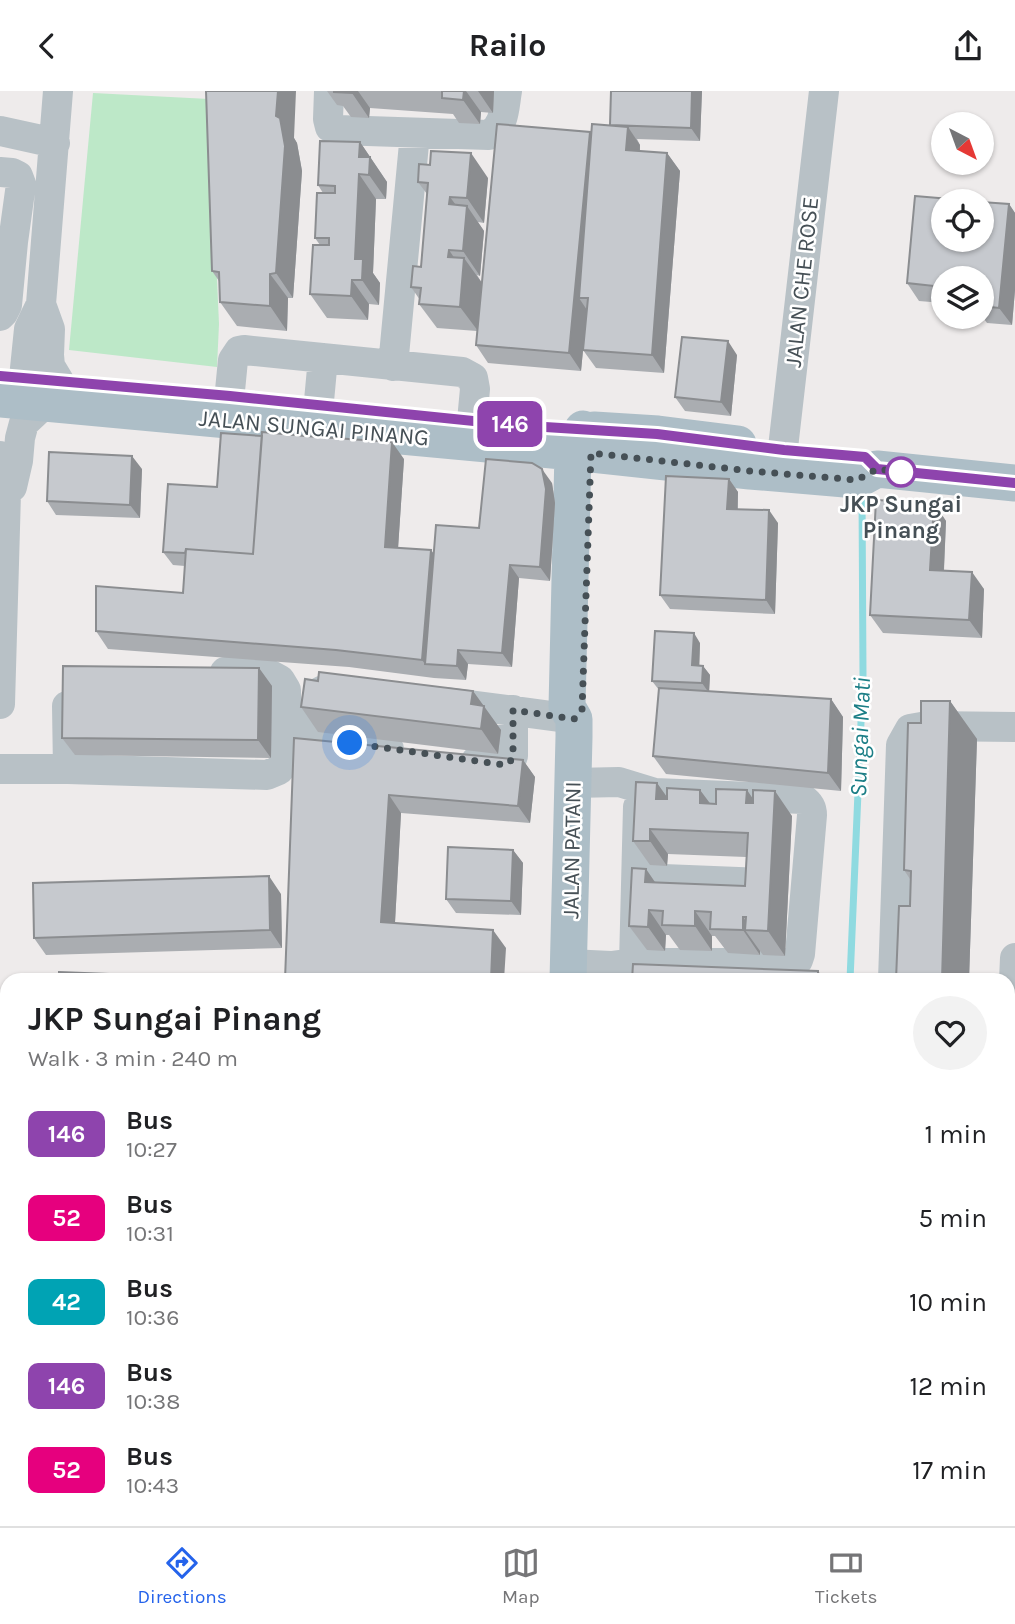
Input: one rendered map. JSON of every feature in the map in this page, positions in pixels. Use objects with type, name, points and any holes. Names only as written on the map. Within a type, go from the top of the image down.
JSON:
[{"type":"main road","name":"JALAN SUNGAI PINANG","points":[[29,388],[583,445],[782,462],[857,480],[877,469],[1015,483]]},
{"type":"main road","name":"JALAN SUNGAI PINANG","points":[[229,408],[317,405],[471,432]]},
{"type":"main road","name":"JALAN PATANI","points":[[568,972],[574,719],[582,710],[583,445]]},
{"type":"street","points":[[6,493],[12,486],[24,423],[40,408],[29,388],[29,329],[41,304],[58,91]]},
{"type":"street","points":[[330,91],[328,119],[330,127],[337,130],[489,135],[498,130],[503,120],[507,91]]},
{"type":"street","name":"JALAN CHE ROSE","points":[[782,462],[824,91]]},
{"type":"street","points":[[0,131],[55,143]]},
{"type":"street","points":[[393,366],[415,133]]},
{"type":"street","points":[[0,172],[18,176],[21,184],[7,305],[0,316]]},
{"type":"street","points":[[13,242],[46,245]]},
{"type":"street","points":[[229,408],[233,359],[239,351],[244,350],[461,372],[473,378],[475,389],[471,432]]},
{"type":"street","points":[[317,405],[324,358]]},
{"type":"street","points":[[0,456],[1,485],[6,493],[0,705]]},
{"type":"street","points":[[0,769],[267,775],[279,770],[286,759],[286,691],[280,680],[267,673],[199,672]]},
{"type":"street","points":[[67,677],[68,769]]},
{"type":"street","points":[[354,692],[327,689],[321,691],[317,696],[313,732],[316,738],[414,753]]},
{"type":"street","points":[[421,699],[574,719]]},
{"type":"street","points":[[453,758],[505,765],[510,762],[513,756],[513,710]]},
{"type":"street","points":[[893,973],[901,745],[910,729],[927,726],[1015,727]]},
{"type":"street","points":[[568,972],[634,963],[792,963],[798,960],[800,954],[786,884],[812,815],[812,808],[803,799],[655,793],[619,782],[574,783]]},
{"type":"street","points":[[634,963],[639,789]]},
{"type":"street","points":[[638,878],[786,884]]},
{"type":"green space","points":[[93,93],[209,99],[219,324],[217,367],[69,350]]},
{"type":"building","points":[[206,91],[278,91],[276,116],[280,118],[285,146],[276,273],[270,274],[270,306],[220,302],[219,272],[212,271]]},
{"type":"building","points":[[442,91],[464,91],[463,100],[442,98]]},
{"type":"building","points":[[611,91],[692,91],[691,128],[610,125]]},
{"type":"building","points":[[497,124],[590,132],[569,353],[476,345]]},
{"type":"building","points":[[592,124],[628,127],[626,150],[667,153],[652,355],[583,350],[588,298],[579,298]]},
{"type":"building","points":[[320,141],[360,142],[359,157],[370,157],[369,175],[359,174],[355,259],[363,259],[362,280],[352,280],[351,296],[310,294],[313,245],[329,245],[329,238],[315,238],[317,193],[335,193],[335,186],[318,185]]},
{"type":"building","points":[[431,151],[471,153],[467,198],[450,197],[449,204],[467,206],[463,251],[449,250],[448,257],[464,258],[460,307],[419,304],[421,288],[411,287],[413,266],[421,267],[428,183],[418,182],[419,164],[430,165]]},
{"type":"building","points":[[915,196],[931,197],[931,252],[994,252],[994,203],[1009,204],[999,308],[994,307],[994,266],[931,266],[931,286],[907,283]]},
{"type":"building","points":[[682,337],[728,341],[721,402],[675,397]]},
{"type":"building","points":[[262,432],[392,442],[385,547],[431,550],[422,660],[336,650],[96,631],[96,586],[183,593],[186,549],[253,554]]},
{"type":"building","points":[[221,433],[262,436],[253,554],[186,549],[185,553],[163,552],[168,484],[217,487]]},
{"type":"building","points":[[49,452],[132,456],[130,505],[47,501]]},
{"type":"building","points":[[486,459],[532,463],[542,469],[546,489],[540,567],[510,565],[502,653],[458,650],[457,666],[425,664],[436,525],[479,528]]},
{"type":"building","points":[[666,476],[729,479],[727,509],[769,510],[766,600],[660,595]]},
{"type":"building","points":[[876,500],[934,503],[930,570],[972,572],[969,620],[870,615]]},
{"type":"building","points":[[655,631],[694,633],[692,665],[703,666],[702,683],[652,681]]},
{"type":"building","points":[[63,666],[259,668],[258,740],[62,738]]},
{"type":"building","points":[[319,672],[473,691],[471,704],[484,706],[481,729],[301,707],[305,679],[318,681]]},
{"type":"building","points":[[659,688],[831,699],[828,773],[653,756]]},
{"type":"building","points":[[921,701],[950,701],[942,973],[896,973],[899,906],[910,906],[911,871],[904,870],[908,723],[921,723]]},
{"type":"building","points":[[294,738],[523,760],[518,806],[389,795],[381,922],[493,930],[491,973],[285,973]]},
{"type":"building","points":[[636,782],[657,783],[656,799],[667,799],[667,788],[700,790],[700,803],[716,804],[716,789],[747,790],[746,803],[753,803],[753,790],[775,791],[768,931],[745,930],[746,917],[743,917],[743,930],[710,929],[711,912],[695,911],[695,926],[662,925],[663,911],[649,910],[648,927],[629,926],[632,868],[646,869],[645,882],[745,886],[748,833],[650,829],[650,841],[633,841]]},
{"type":"building","points":[[448,847],[513,850],[511,901],[446,899]]},
{"type":"building","points":[[269,876],[270,930],[34,938],[33,883]]},
{"type":"building","points":[[633,964],[818,971],[818,973],[632,973]]},
{"type":"waterway","name":"Sungai Mati","points":[[850,973],[863,675],[862,494]]},
{"type":"bus line","name":"146","points":[[0,376],[513,425],[657,434],[865,457],[877,469],[1015,483]]},
{"type":"place","name":"JKP Sungai Pinang","points":[[901,472]]},
{"type":"route","points":[[350,743],[505,765],[513,756],[513,710],[574,719],[582,710],[591,453],[857,480],[877,469],[901,472]]}]
